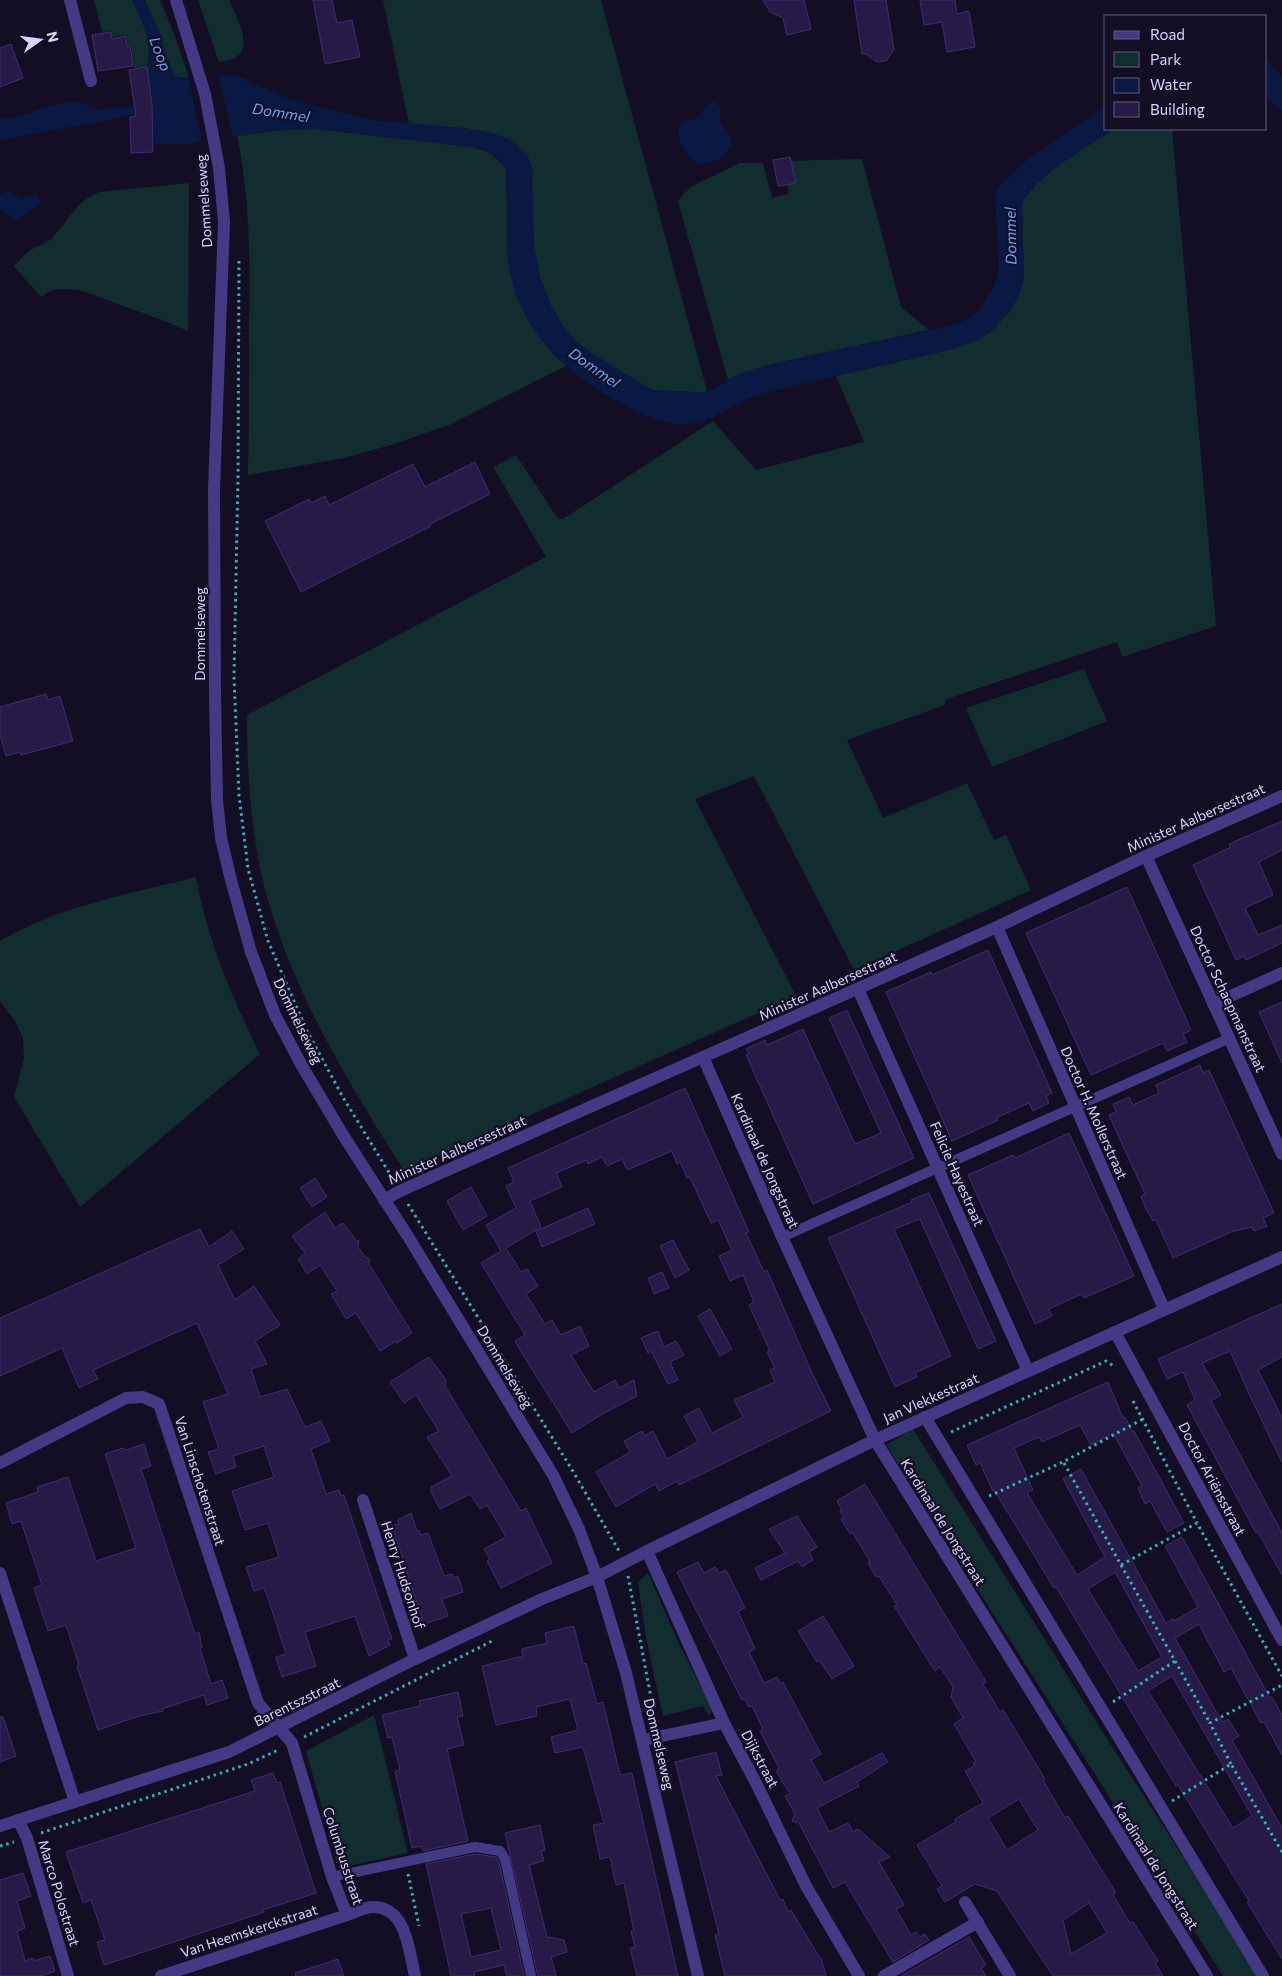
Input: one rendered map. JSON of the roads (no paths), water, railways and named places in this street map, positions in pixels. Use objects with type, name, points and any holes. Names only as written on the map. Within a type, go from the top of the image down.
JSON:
[{"type":"street","points":[[70,0],[91,81]]},
{"type":"street","name":"Dommelseweg","points":[[176,0],[197,65],[216,147],[224,222],[214,490],[217,799],[221,838],[251,952],[276,1015],[343,1135],[553,1475],[579,1529],[597,1576],[626,1673],[698,1976]]},
{"type":"street","name":"Minister Aalbersestraat","points":[[384,1200],[400,1191],[996,927],[1146,856],[1282,796]]},
{"type":"street","name":"Doctor Schaepmanstraat","points":[[1146,856],[1282,1154]]},
{"type":"street","name":"Doctor H. Mollerstraat","points":[[996,927],[1164,1310]]},
{"type":"street","points":[[1213,1004],[1282,973]]},
{"type":"street","name":"Felicie Hayestraat","points":[[858,988],[1028,1371]]},
{"type":"street","name":"Kardinaal de Jongstraat","points":[[704,1057],[782,1237],[875,1440],[1207,1976]]},
{"type":"street","name":"Jan Vlekkestraat","points":[[597,1576],[875,1440],[1282,1256]]},
{"type":"street","name":"Doctor Ariënsstraat","points":[[1115,1332],[1282,1640]]},
{"type":"street","name":"Van Linschotenstraat","points":[[0,1463],[126,1398],[143,1397],[159,1404],[258,1703],[278,1728]]},
{"type":"street","points":[[925,1417],[1263,1976]]},
{"type":"street","name":"Henry Hudsonhof","points":[[363,1500],[415,1660]]},
{"type":"street","name":"Dijkstraat","points":[[647,1551],[724,1723],[756,1783],[806,1886],[859,1976]]},
{"type":"street","points":[[0,1573],[75,1802]]},
{"type":"street","name":"Barentszstraat","points":[[0,1826],[229,1752],[542,1598],[597,1576]]},
{"type":"street","points":[[643,1740],[724,1723]]},
{"type":"street","name":"Columbusstraat","points":[[278,1728],[292,1743],[332,1877],[347,1915],[373,1907],[390,1911],[404,1927],[415,1976]]},
{"type":"street","name":"Marco Polostraat","points":[[18,1820],[27,1838],[68,1976]]},
{"type":"street","points":[[965,1902],[1010,1976]]},
{"type":"street","name":"Van Heemskerckstraat","points":[[161,1976],[347,1915]]},
{"type":"street","points":[[884,1976],[978,1922]]},
{"type":"lane","points":[[782,1237],[1230,1038]]},
{"type":"lane","points":[[332,1877],[475,1847],[500,1851],[505,1859],[531,1976]]},
{"type":"water","points":[[132,0],[145,0],[159,31],[164,51],[174,74],[178,77],[189,78],[222,74],[237,76],[282,96],[373,120],[464,128],[492,133],[513,141],[527,154],[532,167],[534,245],[540,277],[552,308],[568,333],[582,347],[652,390],[704,392],[737,375],[772,364],[949,326],[971,318],[980,309],[998,276],[999,261],[995,199],[998,187],[1023,163],[1104,106],[1104,130],[1111,130],[1051,171],[1039,181],[1022,203],[1024,279],[1018,297],[1009,312],[992,331],[978,340],[953,349],[773,391],[745,400],[706,420],[678,424],[669,423],[640,413],[594,387],[559,359],[531,325],[520,305],[508,261],[506,170],[498,158],[485,149],[317,129],[281,130],[198,141],[191,144],[153,144],[152,115],[130,116],[0,140],[0,119],[22,116],[55,105],[77,102],[87,104],[90,110],[153,105],[147,67],[150,56],[149,42],[143,23]]},
{"type":"water","points":[[1267,60],[1282,77],[1282,111],[1267,97]]},
{"type":"water","points":[[712,102],[720,107],[720,121],[732,143],[727,153],[718,159],[708,163],[697,164],[681,144],[679,126],[684,122],[698,118],[707,104]]},
{"type":"water","points":[[9,191],[22,199],[27,195],[35,194],[39,198],[40,204],[18,220],[0,211],[0,194]]},
{"type":"water label","name":"Loop","points":[[160,54]]},
{"type":"water label","name":"Dommel","points":[[281,113]]},
{"type":"water label","name":"Dommel","points":[[1011,236]]},
{"type":"water label","name":"Dommel","points":[[594,368]]}]
